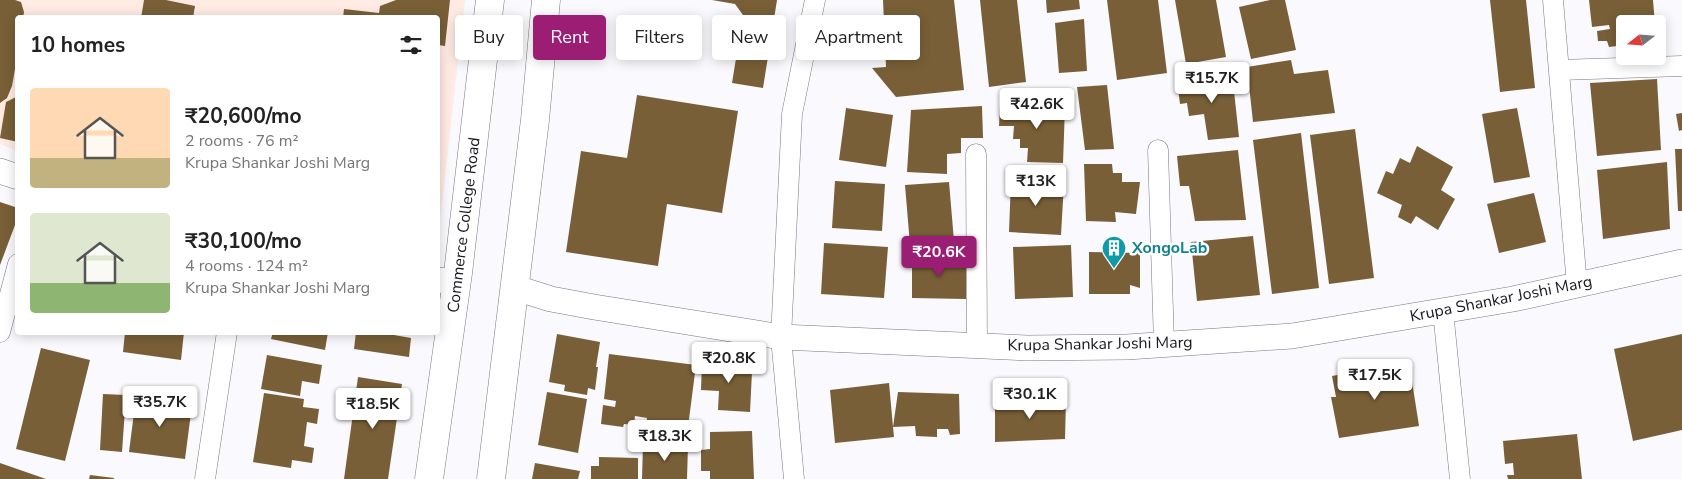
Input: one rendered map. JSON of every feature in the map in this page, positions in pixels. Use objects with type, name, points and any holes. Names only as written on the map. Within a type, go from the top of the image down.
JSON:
[{"type":"main road","name":"Commerce College Road","points":[[429,479],[447,281],[490,0]]},
{"type":"main road","points":[[491,479],[536,120],[546,0]]},
{"type":"street","points":[[794,479],[781,337],[792,114],[815,0]]},
{"type":"street","points":[[1553,0],[1576,286]]},
{"type":"street","points":[[1559,70],[1682,66]]},
{"type":"street","points":[[1158,150],[1164,344]]},
{"type":"street","points":[[976,154],[977,345]]},
{"type":"street","points":[[0,171],[15,176]]},
{"type":"street","name":"Krupa Shankar Joshi Marg","points":[[516,288],[551,299],[781,337],[1027,348],[1127,347],[1292,336],[1513,299],[1682,262]]},
{"type":"street","points":[[0,332],[15,275]]},
{"type":"street","points":[[1443,311],[1460,479]]},
{"type":"street","points":[[205,479],[227,335]]},
{"type":"shaded area","points":[[0,0],[465,0],[463,15],[455,15],[455,60],[458,60],[440,220],[440,15],[15,15],[15,150],[0,144]]},
{"type":"building","points":[[0,0],[15,0],[21,2],[24,12],[24,15],[15,15],[15,69],[12,86],[7,98],[0,103]]},
{"type":"building","points":[[144,0],[166,0],[195,6],[194,15],[142,15]]},
{"type":"building","points":[[396,0],[450,0],[445,46],[440,45],[440,15],[343,15],[344,9],[379,13],[380,6]]},
{"type":"building","points":[[712,0],[777,0],[775,15],[743,15],[735,4]]},
{"type":"building","points":[[883,0],[954,0],[964,90],[896,97],[872,68],[886,67],[886,60],[920,60],[920,15],[884,15]]},
{"type":"building","points":[[980,0],[1017,0],[1026,82],[989,87]]},
{"type":"building","points":[[1046,0],[1079,0],[1080,9],[1047,13]]},
{"type":"building","points":[[1107,0],[1158,0],[1167,73],[1117,80]]},
{"type":"building","points":[[1175,0],[1216,0],[1226,57],[1186,64]]},
{"type":"building","points":[[1270,0],[1285,0],[1296,50],[1251,59],[1239,7]]},
{"type":"building","points":[[1490,0],[1526,0],[1535,88],[1500,92]]},
{"type":"building","points":[[1589,0],[1653,0],[1654,15],[1616,15],[1616,46],[1609,47],[1607,41],[1598,41],[1597,31],[1610,29],[1609,25],[1592,27]]},
{"type":"building","points":[[1084,19],[1087,71],[1059,73],[1055,23]]},
{"type":"building","points":[[736,60],[767,60],[763,88],[732,83]]},
{"type":"building","points":[[1291,60],[1294,74],[1328,70],[1335,113],[1253,122],[1247,67]]},
{"type":"building","points":[[1232,73],[1239,137],[1208,140],[1204,114],[1189,116],[1187,103],[1180,104],[1177,80]]},
{"type":"building","points":[[1657,79],[1661,150],[1597,156],[1590,83]]},
{"type":"building","points":[[1107,85],[1114,149],[1085,150],[1077,87]]},
{"type":"building","points":[[637,95],[738,111],[722,213],[667,204],[658,266],[566,252],[581,151],[627,158]]},
{"type":"building","points":[[15,98],[15,141],[0,138],[6,102]]},
{"type":"building","points":[[1000,104],[1065,107],[1063,163],[1027,162],[1028,148],[1020,148],[1020,139],[1013,139],[1014,126],[999,126]]},
{"type":"building","points":[[982,106],[983,138],[961,138],[961,153],[947,154],[947,174],[907,172],[911,110]]},
{"type":"building","points":[[846,108],[893,115],[886,167],[839,160]]},
{"type":"building","points":[[1517,108],[1530,177],[1494,183],[1482,114]]},
{"type":"building","points":[[1682,113],[1682,130],[1679,131],[1676,114]]},
{"type":"building","points":[[1355,129],[1374,278],[1329,284],[1310,135]]},
{"type":"building","points":[[1301,133],[1319,288],[1272,294],[1253,140]]},
{"type":"building","points":[[1417,146],[1453,167],[1441,190],[1455,199],[1438,230],[1416,216],[1411,224],[1398,217],[1402,205],[1377,193],[1386,171],[1393,174],[1400,158],[1410,163]]},
{"type":"building","points":[[1675,149],[1682,149],[1682,211],[1678,211]]},
{"type":"building","points":[[1238,150],[1246,220],[1195,221],[1189,186],[1180,186],[1177,156]]},
{"type":"building","points":[[1667,162],[1670,229],[1603,239],[1597,170]]},
{"type":"building","points":[[1084,164],[1112,164],[1113,173],[1122,173],[1122,182],[1140,182],[1136,214],[1115,212],[1116,222],[1086,221]]},
{"type":"building","points":[[1011,180],[1064,183],[1061,235],[1009,232]]},
{"type":"building","points":[[835,181],[885,184],[882,231],[832,228]]},
{"type":"building","points":[[949,182],[954,241],[910,245],[905,185]]},
{"type":"building","points":[[1534,193],[1546,242],[1499,253],[1487,204]]},
{"type":"building","points":[[0,202],[15,207],[15,225],[0,265]]},
{"type":"building","points":[[1253,236],[1260,295],[1197,301],[1191,242]]},
{"type":"building","points":[[824,243],[888,247],[884,298],[821,294]]},
{"type":"building","points":[[1071,245],[1073,297],[1015,299],[1013,247]]},
{"type":"building","name":"XongoLab","points":[[1089,252],[1140,253],[1140,288],[1130,285],[1130,294],[1089,294]]},
{"type":"building","points":[[912,257],[967,258],[966,299],[912,298]]},
{"type":"building","points":[[557,334],[600,342],[595,390],[588,388],[587,395],[564,391],[565,385],[549,382]]},
{"type":"building","points":[[1682,334],[1682,430],[1633,441],[1614,349]]},
{"type":"building","points":[[125,335],[184,335],[181,360],[123,352]]},
{"type":"building","points":[[272,335],[328,335],[325,350],[271,339]]},
{"type":"building","points":[[356,335],[394,335],[411,338],[409,357],[354,349]]},
{"type":"building","points":[[41,348],[90,360],[65,461],[16,449]]},
{"type":"building","points":[[609,354],[696,365],[688,427],[660,423],[660,428],[646,426],[647,418],[635,416],[634,425],[624,424],[623,427],[601,424],[603,405],[615,407],[616,401],[604,399]]},
{"type":"building","points":[[267,355],[322,365],[319,384],[302,381],[300,396],[261,389]]},
{"type":"building","points":[[702,361],[742,362],[752,372],[750,412],[718,410],[719,391],[701,390]]},
{"type":"building","points":[[1409,362],[1419,426],[1339,438],[1331,397],[1336,397],[1332,376]]},
{"type":"building","points":[[358,377],[402,384],[388,479],[344,479]]},
{"type":"building","points":[[889,383],[894,437],[835,443],[830,390]]},
{"type":"building","points":[[547,392],[587,399],[578,453],[538,445]]},
{"type":"building","points":[[898,392],[959,394],[960,434],[950,435],[948,429],[937,429],[937,437],[916,436],[915,426],[893,427]]},
{"type":"building","points":[[264,393],[304,399],[303,407],[319,409],[317,424],[307,422],[304,446],[314,448],[312,463],[292,460],[291,468],[253,462]]},
{"type":"building","points":[[103,394],[126,395],[122,452],[100,450]]},
{"type":"building","points":[[136,397],[192,405],[185,459],[129,452]]},
{"type":"building","points":[[1066,398],[1065,439],[995,442],[995,401]]},
{"type":"building","points":[[752,431],[754,479],[710,479],[710,471],[701,471],[701,450],[710,449],[710,432]]},
{"type":"building","points":[[1577,434],[1582,479],[1508,479],[1507,475],[1514,475],[1513,463],[1505,464],[1503,441]]},
{"type":"building","points":[[643,444],[688,445],[687,479],[642,479]]},
{"type":"building","points":[[599,457],[638,458],[638,479],[591,479],[591,466],[599,466]]},
{"type":"building","points":[[0,463],[46,479],[0,479]]},
{"type":"building","points":[[535,463],[580,471],[578,479],[532,479]]},
{"type":"building","points":[[90,475],[114,478],[114,479],[89,479]]},
{"type":"place","name":"XongoLab","points":[[1114,269]]}]
